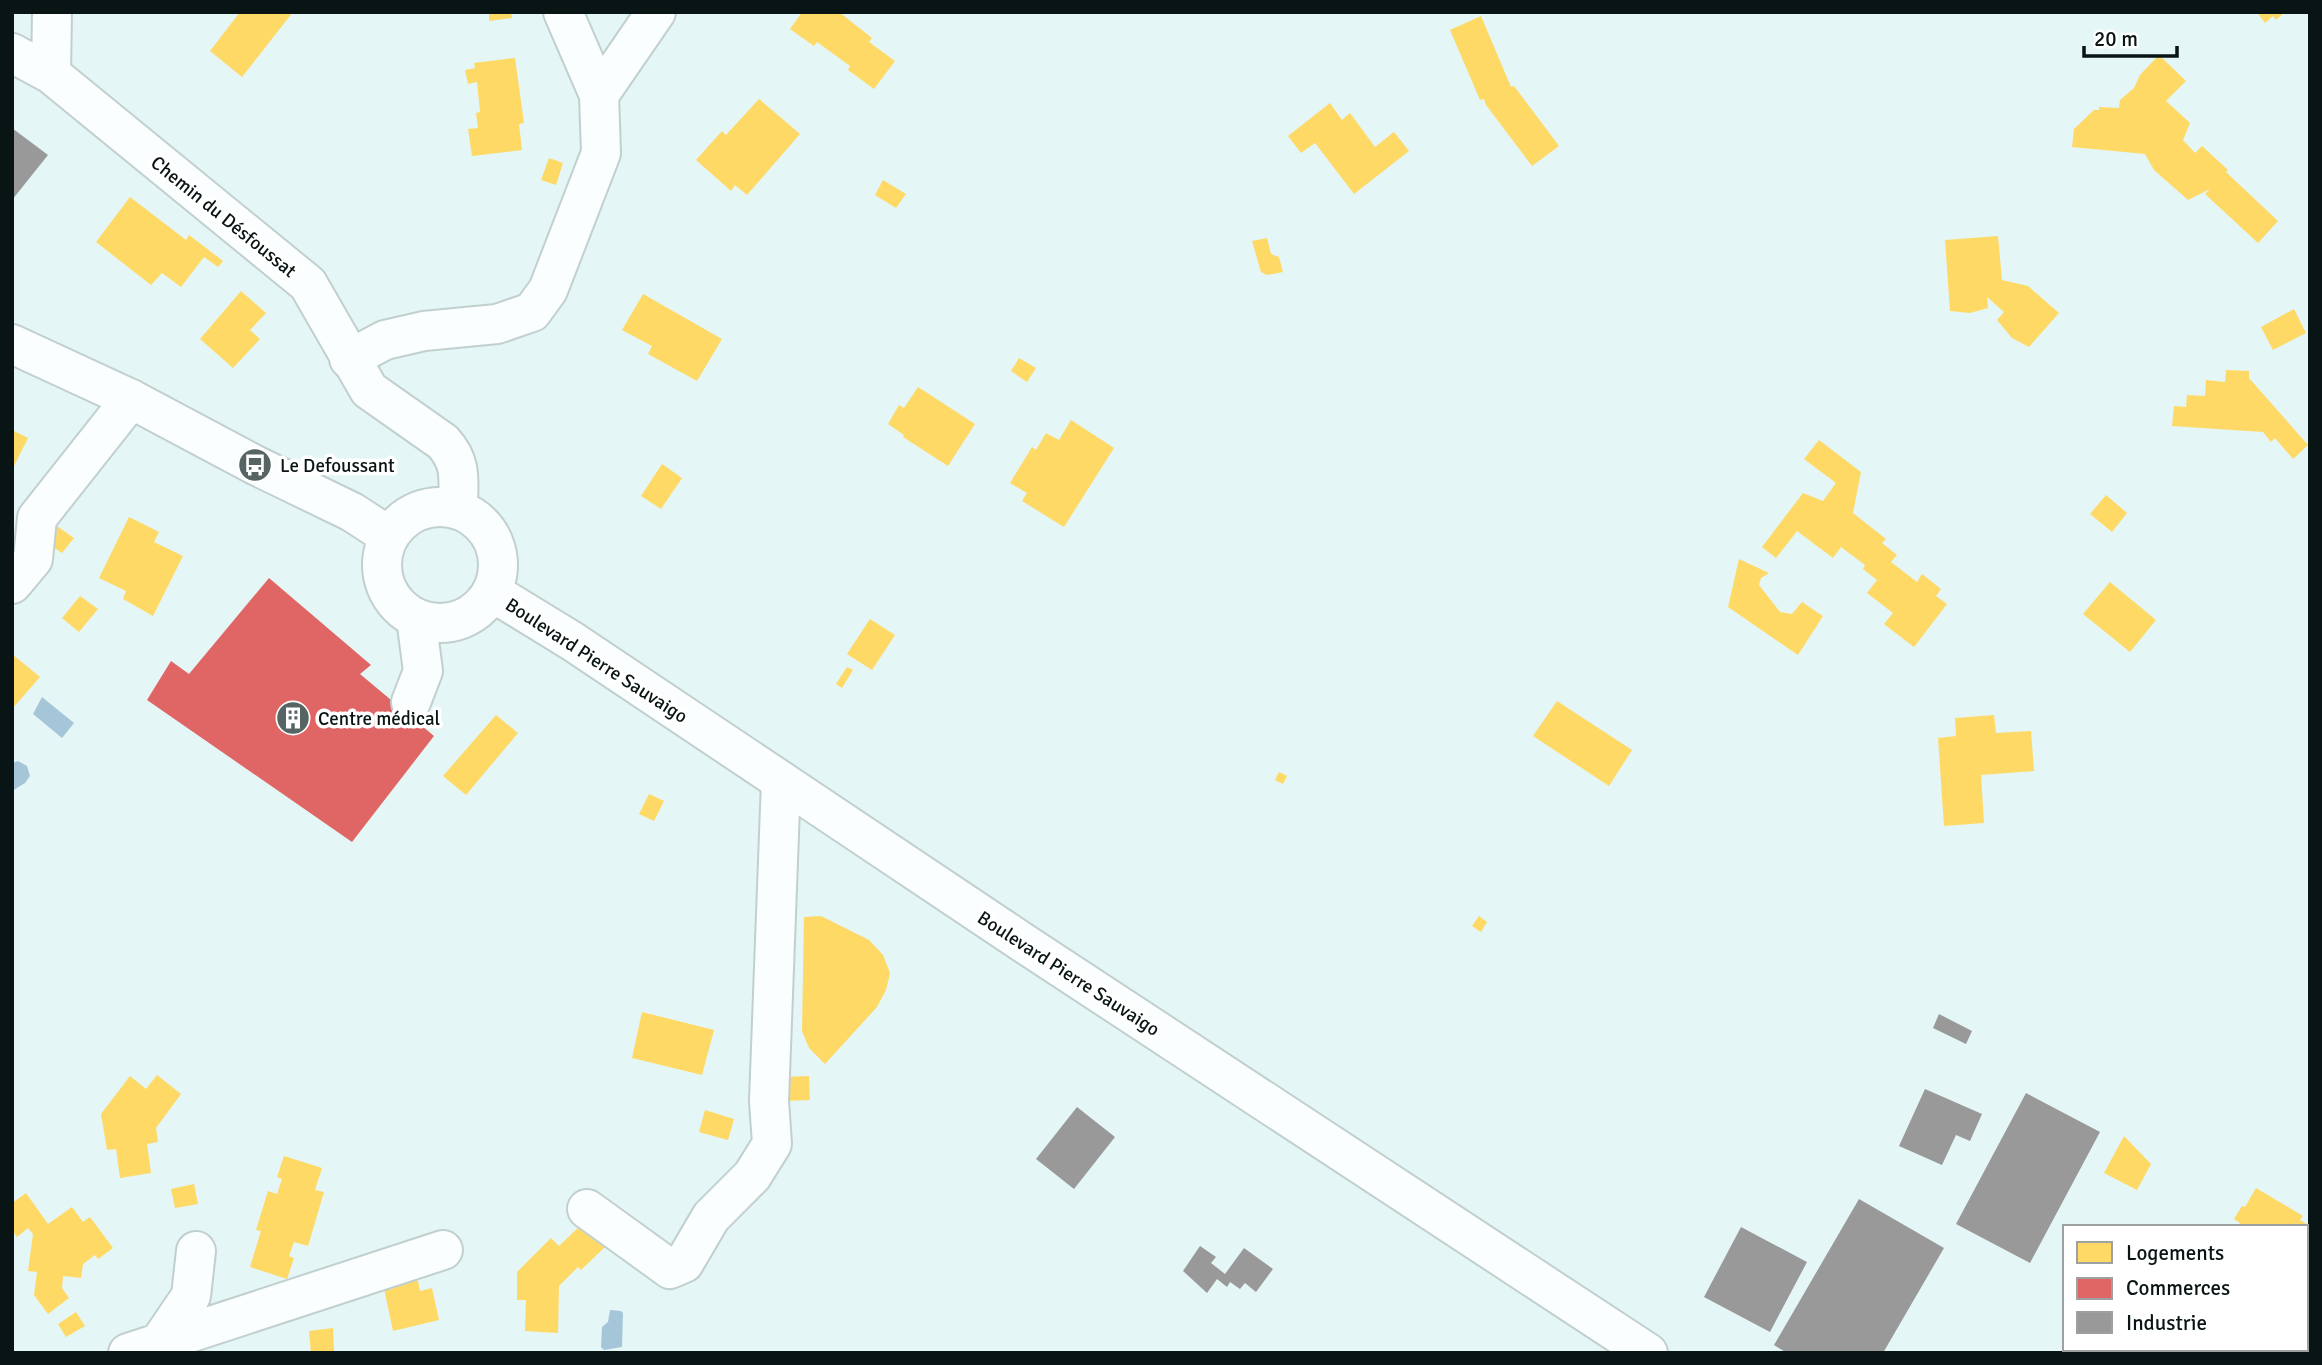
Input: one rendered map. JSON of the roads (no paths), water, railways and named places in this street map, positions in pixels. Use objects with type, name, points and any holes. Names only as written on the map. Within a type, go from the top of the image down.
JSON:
[{"type":"street","points":[[51,74],[52,12]]},
{"type":"street","points":[[349,359],[385,340],[424,331],[497,324],[532,312],[548,290],[601,153],[598,95],[563,12]]},
{"type":"street","points":[[598,95],[656,12]]},
{"type":"street","name":"Chemin du Désfoussat","points":[[12,53],[51,74],[307,284],[369,390],[443,442],[453,452],[458,465],[458,509]]},
{"type":"street","points":[[12,344],[131,399],[255,465],[352,512],[389,536]]},
{"type":"street","points":[[12,584],[33,559],[37,518],[131,399]]},
{"type":"street","points":[[438,506],[458,509],[476,519],[490,534],[498,552],[499,572],[492,592],[482,607],[466,618],[449,623],[430,623],[416,618],[398,606],[387,590],[382,572],[382,554],[389,536],[401,521],[419,510],[438,506]]},
{"type":"street","name":"Boulevard Pierre Sauvaigo","points":[[492,592],[572,641],[1036,952],[1648,1353]]},
{"type":"street","points":[[411,702],[423,671],[416,618]]},
{"type":"street","points":[[587,1209],[670,1269],[684,1263],[711,1217],[752,1176],[772,1144],[769,1101],[781,781]]},
{"type":"street","points":[[144,1348],[443,1250]]},
{"type":"street","points":[[144,1348],[191,1296],[196,1251]]},
{"type":"water","points":[[42,697],[74,723],[62,738],[33,714]]},
{"type":"water","points":[[18,761],[27,766],[30,776],[25,783],[12,791],[12,763]]},
{"type":"water","points":[[610,1310],[623,1313],[622,1347],[604,1350],[601,1347],[602,1327],[608,1322]]},
{"type":"place","name":"Le Defoussant","points":[[255,465]]},
{"type":"place","name":"Centre médical","points":[[293,718]]}]
